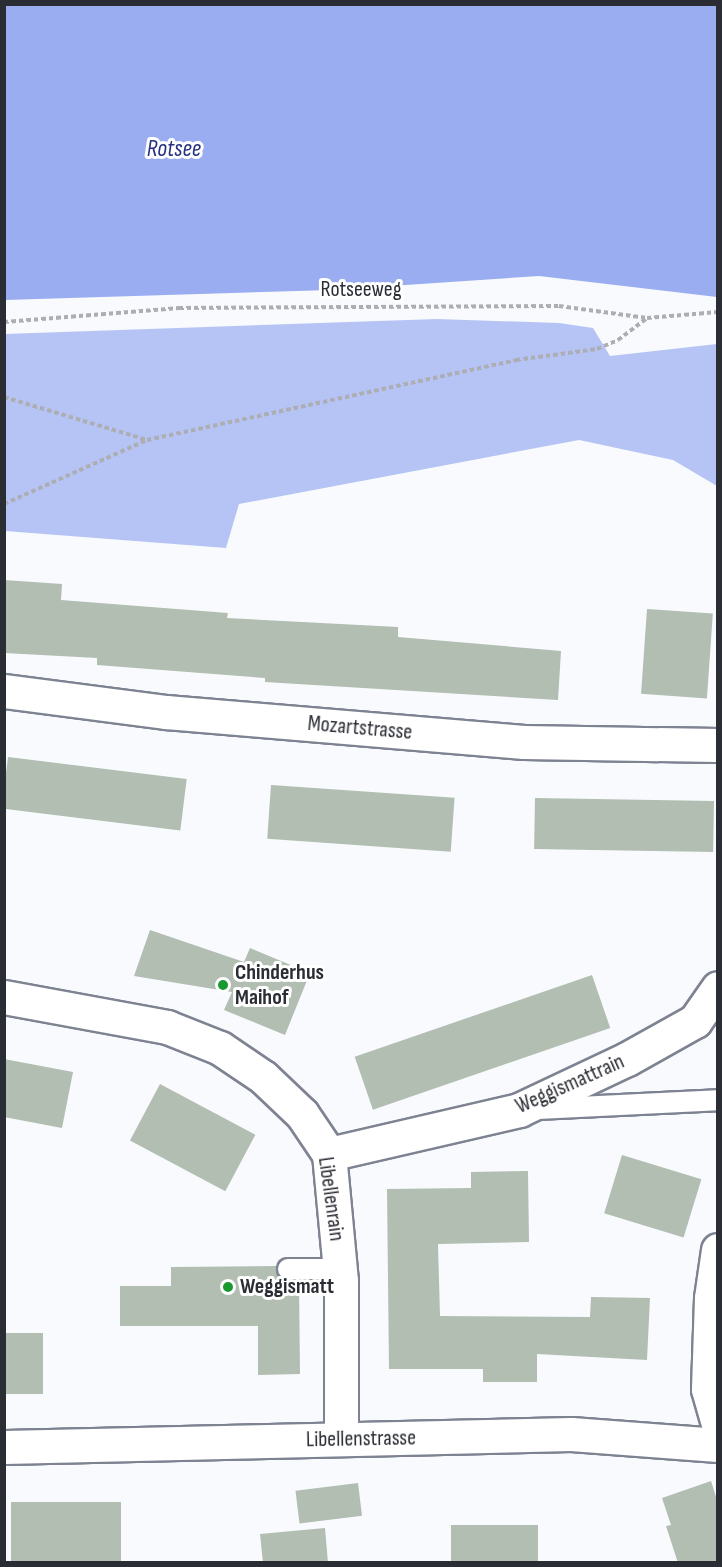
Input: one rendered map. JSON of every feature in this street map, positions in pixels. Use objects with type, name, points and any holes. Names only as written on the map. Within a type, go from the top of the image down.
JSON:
[{"type":"street","name":"Mozartstrasse","points":[[4,691],[166,712],[524,742],[717,745]]},
{"type":"street","name":"Weggismattrain","points":[[329,1154],[519,1110],[627,1059],[695,1021],[717,988]]},
{"type":"street","name":"Libellenrain","points":[[4,997],[167,1027],[220,1048],[263,1077],[286,1099],[329,1154],[340,1269],[341,1439]]},
{"type":"street","points":[[717,1250],[711,1298],[708,1389],[717,1423]]},
{"type":"street","name":"Libellenstrasse","points":[[4,1448],[571,1434],[717,1445]]},
{"type":"lane","points":[[519,1110],[717,1100]]},
{"type":"lane","points":[[288,1269],[340,1269]]},
{"type":"path","name":"Rotseeweg","points":[[4,322],[179,308],[559,306],[647,318],[717,312]]},
{"type":"path","points":[[4,504],[147,440],[516,360],[597,349],[618,340],[647,318]]},
{"type":"path","points":[[4,397],[147,440]]},
{"type":"shaded area","points":[[437,319],[559,323],[593,328],[610,356],[717,344],[717,486],[673,460],[579,440],[239,504],[226,548],[5,531],[5,334]]},
{"type":"water","name":"Rotsee","points":[[5,4],[717,5],[717,297],[539,276],[331,290],[5,300]]},
{"type":"building","points":[[4,580],[62,584],[61,600],[228,613],[227,618],[398,627],[398,637],[561,651],[558,700],[265,682],[265,678],[97,665],[97,658],[4,653]]},
{"type":"building","points":[[647,609],[713,614],[707,698],[641,694]]},
{"type":"building","points":[[8,757],[187,779],[180,831],[4,809]]},
{"type":"building","points":[[271,785],[455,798],[451,852],[267,839]]},
{"type":"building","points":[[535,798],[714,801],[713,852],[534,849]]},
{"type":"building","points":[[150,930],[244,962],[250,948],[310,973],[285,1035],[224,1010],[232,992],[134,976]]},
{"type":"building","points":[[592,975],[610,1028],[373,1110],[355,1057]]},
{"type":"building","points":[[4,1059],[73,1072],[62,1128],[4,1117]]},
{"type":"building","points":[[160,1084],[255,1135],[225,1191],[130,1141]]},
{"type":"building","points":[[622,1155],[701,1179],[684,1238],[604,1213]]},
{"type":"building","points":[[528,1171],[529,1242],[438,1244],[440,1316],[590,1317],[591,1297],[650,1298],[647,1360],[537,1354],[537,1382],[483,1382],[483,1369],[389,1369],[387,1189],[471,1188],[471,1172]]},
{"type":"building","points":[[277,1266],[280,1283],[299,1282],[300,1374],[258,1375],[258,1326],[120,1326],[120,1286],[171,1286],[171,1267]]},
{"type":"building","points":[[4,1333],[43,1333],[43,1394],[4,1394]]},
{"type":"building","points":[[711,1481],[717,1500],[717,1563],[678,1563],[666,1526],[671,1525],[662,1498]]},
{"type":"building","points":[[358,1483],[362,1516],[299,1523],[295,1491]]},
{"type":"building","points":[[11,1502],[121,1502],[121,1562],[11,1562]]},
{"type":"building","points":[[451,1525],[538,1525],[538,1562],[451,1562]]},
{"type":"building","points":[[325,1528],[328,1563],[263,1563],[260,1534]]},
{"type":"place","name":"Chinderhus Maihof","points":[[223,985]]},
{"type":"place","name":"Weggismatt","points":[[228,1287]]}]
